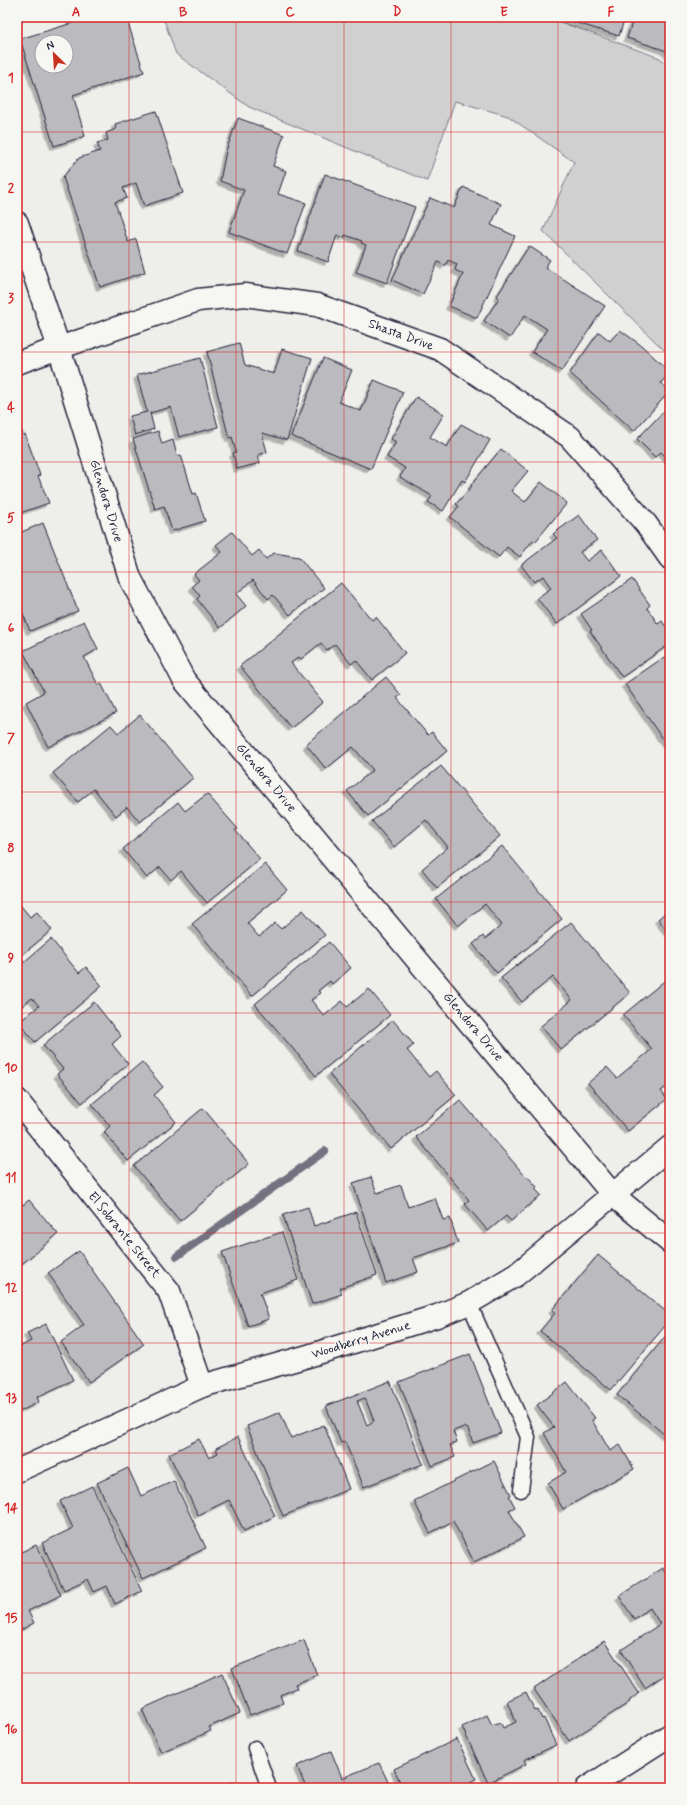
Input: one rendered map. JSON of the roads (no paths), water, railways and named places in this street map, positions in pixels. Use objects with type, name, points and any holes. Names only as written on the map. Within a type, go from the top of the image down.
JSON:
[{"type":"street","name":"Glendora Drive","points":[[17,222],[59,348],[130,578],[184,680],[613,1195],[670,1242]]},
{"type":"street","name":"Shasta Drive","points":[[17,364],[198,300],[245,295],[317,305],[440,349],[570,437],[646,524],[670,558]]},
{"type":"street","name":"El Sobrante Street","points":[[17,1100],[169,1291],[202,1386]]},
{"type":"street","name":"Woodberry Avenue","points":[[17,1471],[202,1386],[308,1356],[429,1319],[468,1303],[516,1275],[670,1147]]},
{"type":"street","points":[[587,1788],[670,1735]]},
{"type":"lane","points":[[468,1303],[528,1437],[521,1490]]},
{"type":"lane","points":[[255,1748],[269,1788]]},
{"type":"waterway","points":[[177,1256],[325,1151]]}]
